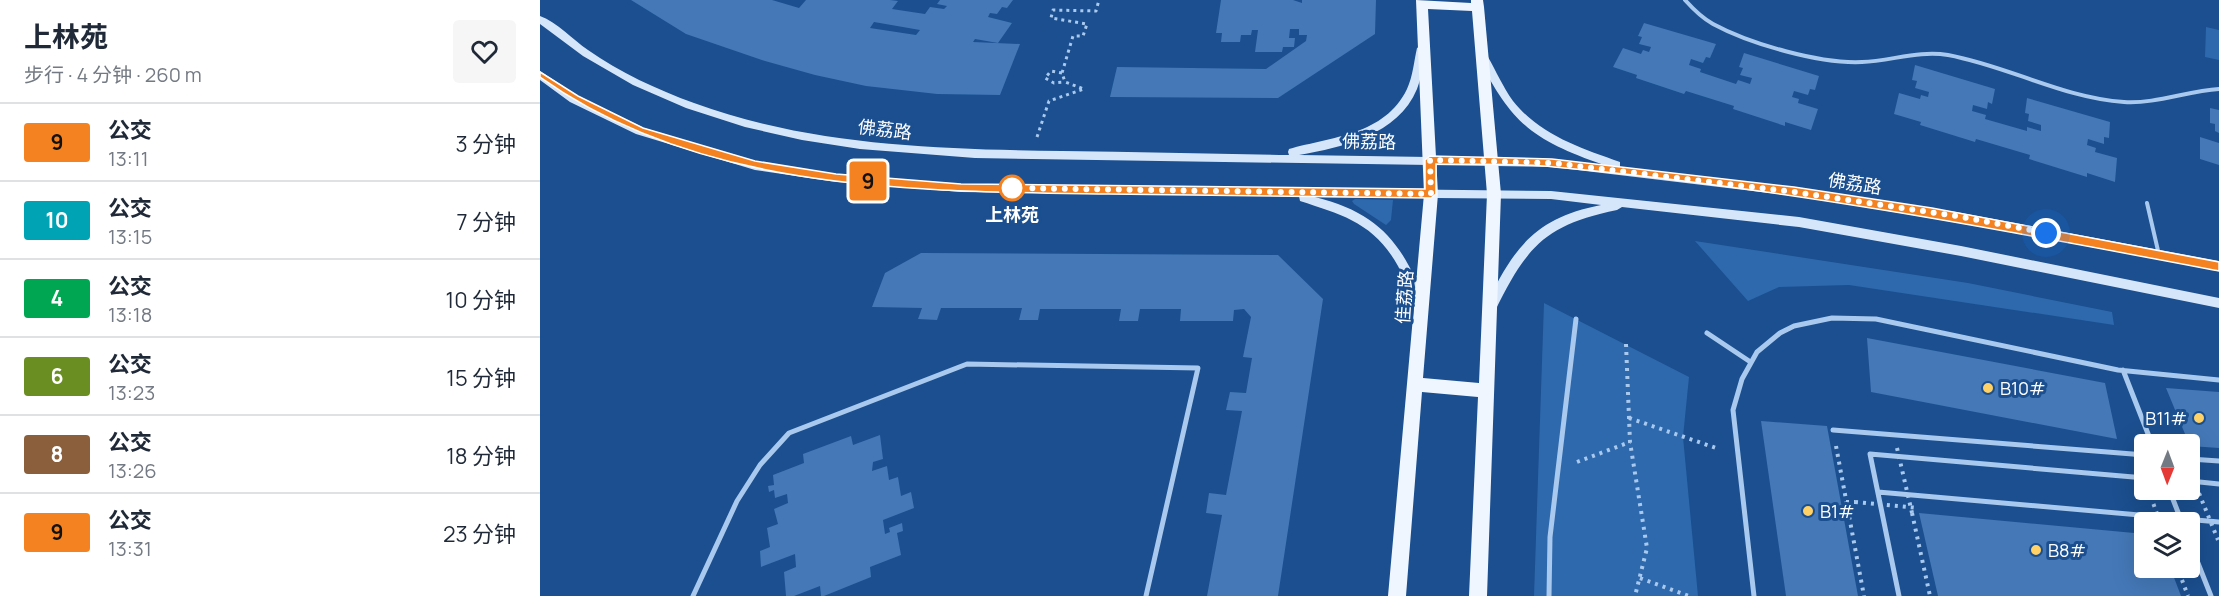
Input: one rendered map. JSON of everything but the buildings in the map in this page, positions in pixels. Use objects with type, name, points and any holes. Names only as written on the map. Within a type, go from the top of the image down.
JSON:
[{"type":"main road","points":[[1422,3],[1478,4],[1494,194],[1478,596]]},
{"type":"main road","name":"佳荔路","points":[[1397,596],[1431,194],[1422,3]]},
{"type":"main road","name":"佛荔路","points":[[540,19],[569,44],[611,70],[675,99],[732,119],[781,131],[902,150],[1031,155],[1552,163],[1794,192],[1956,216],[2219,266]]},
{"type":"main road","points":[[1262,158],[1328,146],[1368,133],[1381,124],[1398,110],[1411,92],[1423,44]]},
{"type":"main road","points":[[1482,55],[1497,88],[1511,108],[1527,124],[1561,145],[1592,157],[1661,177]]},
{"type":"main road","points":[[540,75],[574,99],[640,131],[767,167],[836,178],[922,186],[1551,195],[1811,224],[2219,303]]},
{"type":"main road","points":[[1274,192],[1326,202],[1358,216],[1374,227],[1403,260],[1422,311]]},
{"type":"main road","points":[[1490,311],[1507,273],[1534,238],[1568,218],[1634,204]]},
{"type":"main road","points":[[1416,384],[1486,391]]},
{"type":"lane","points":[[1685,0],[1701,16],[1724,29],[1829,60],[1869,62],[1904,54],[1940,54],[2090,96],[2122,102],[2154,102],[2193,92],[2219,89]]},
{"type":"lane","points":[[2147,203],[2159,255]]},
{"type":"lane","points":[[1754,596],[1736,455],[1733,410],[1736,389],[1749,361],[1769,339],[1788,328],[1810,321],[1858,318],[2123,370],[2219,380]]},
{"type":"lane","points":[[1549,596],[1550,537],[1576,319]]},
{"type":"lane","points":[[1707,333],[1749,361]]},
{"type":"lane","points":[[693,596],[737,501],[760,465],[789,433],[967,364],[1198,368],[1146,596]]},
{"type":"lane","points":[[2123,370],[2148,434]]},
{"type":"lane","points":[[1833,430],[2134,454]]},
{"type":"lane","points":[[1899,596],[1870,454],[2134,478]]},
{"type":"lane","points":[[2200,460],[2219,461]]},
{"type":"lane","points":[[2200,482],[2219,484]]},
{"type":"lane","points":[[1878,492],[2134,516]]},
{"type":"lane","points":[[2200,521],[2219,522]]},
{"type":"lane","points":[[2200,568],[2211,596]]},
{"type":"path","points":[[1065,82],[1062,73],[1073,36],[1083,36],[1087,24],[1051,18],[1053,10],[1096,11],[1099,0]]},
{"type":"path","points":[[1031,155],[1047,102],[1055,95],[1084,89],[1065,82],[1053,83],[1045,78],[1051,71],[1062,73]]},
{"type":"path","points":[[1626,344],[1630,442],[1647,548],[1635,596]]},
{"type":"path","points":[[1629,418],[1736,455]]},
{"type":"path","points":[[1833,430],[1864,594]]},
{"type":"path","points":[[1557,469],[1630,442]]},
{"type":"path","points":[[1897,448],[1930,596]]},
{"type":"path","points":[[2200,496],[2218,540]]},
{"type":"path","points":[[1846,502],[1911,510],[1918,508]]},
{"type":"path","points":[[1640,578],[1689,596]]},
{"type":"shaded area","points":[[2206,27],[2219,30],[2219,60],[2205,57]]},
{"type":"shaded area","points":[[1355,199],[1393,200],[1391,220],[1386,225],[1354,204],[1352,201]]},
{"type":"shaded area","points":[[1695,241],[1968,283],[2112,312],[2114,325],[1849,285],[1779,287],[1748,301]]},
{"type":"shaded area","points":[[1544,303],[1689,377],[1683,437],[1698,596],[1534,596]]},
{"type":"bus line","name":"9","points":[[540,75],[574,99],[640,131],[755,165],[836,178],[961,188],[1431,194],[1430,160],[1552,163],[1794,192],[1956,216],[2219,266]]},
{"type":"place","name":"上林苑","points":[[1012,188]]},
{"type":"place","name":"B10#","points":[[1988,388]]},
{"type":"place","name":"B11#","points":[[2199,418]]},
{"type":"place","name":"B1#","points":[[1808,511]]},
{"type":"place","name":"B8#","points":[[2036,550]]},
{"type":"route","points":[[1012,188],[1006,188],[1431,194],[1430,160],[1538,162],[1794,192],[1956,216],[2046,233]]}]
